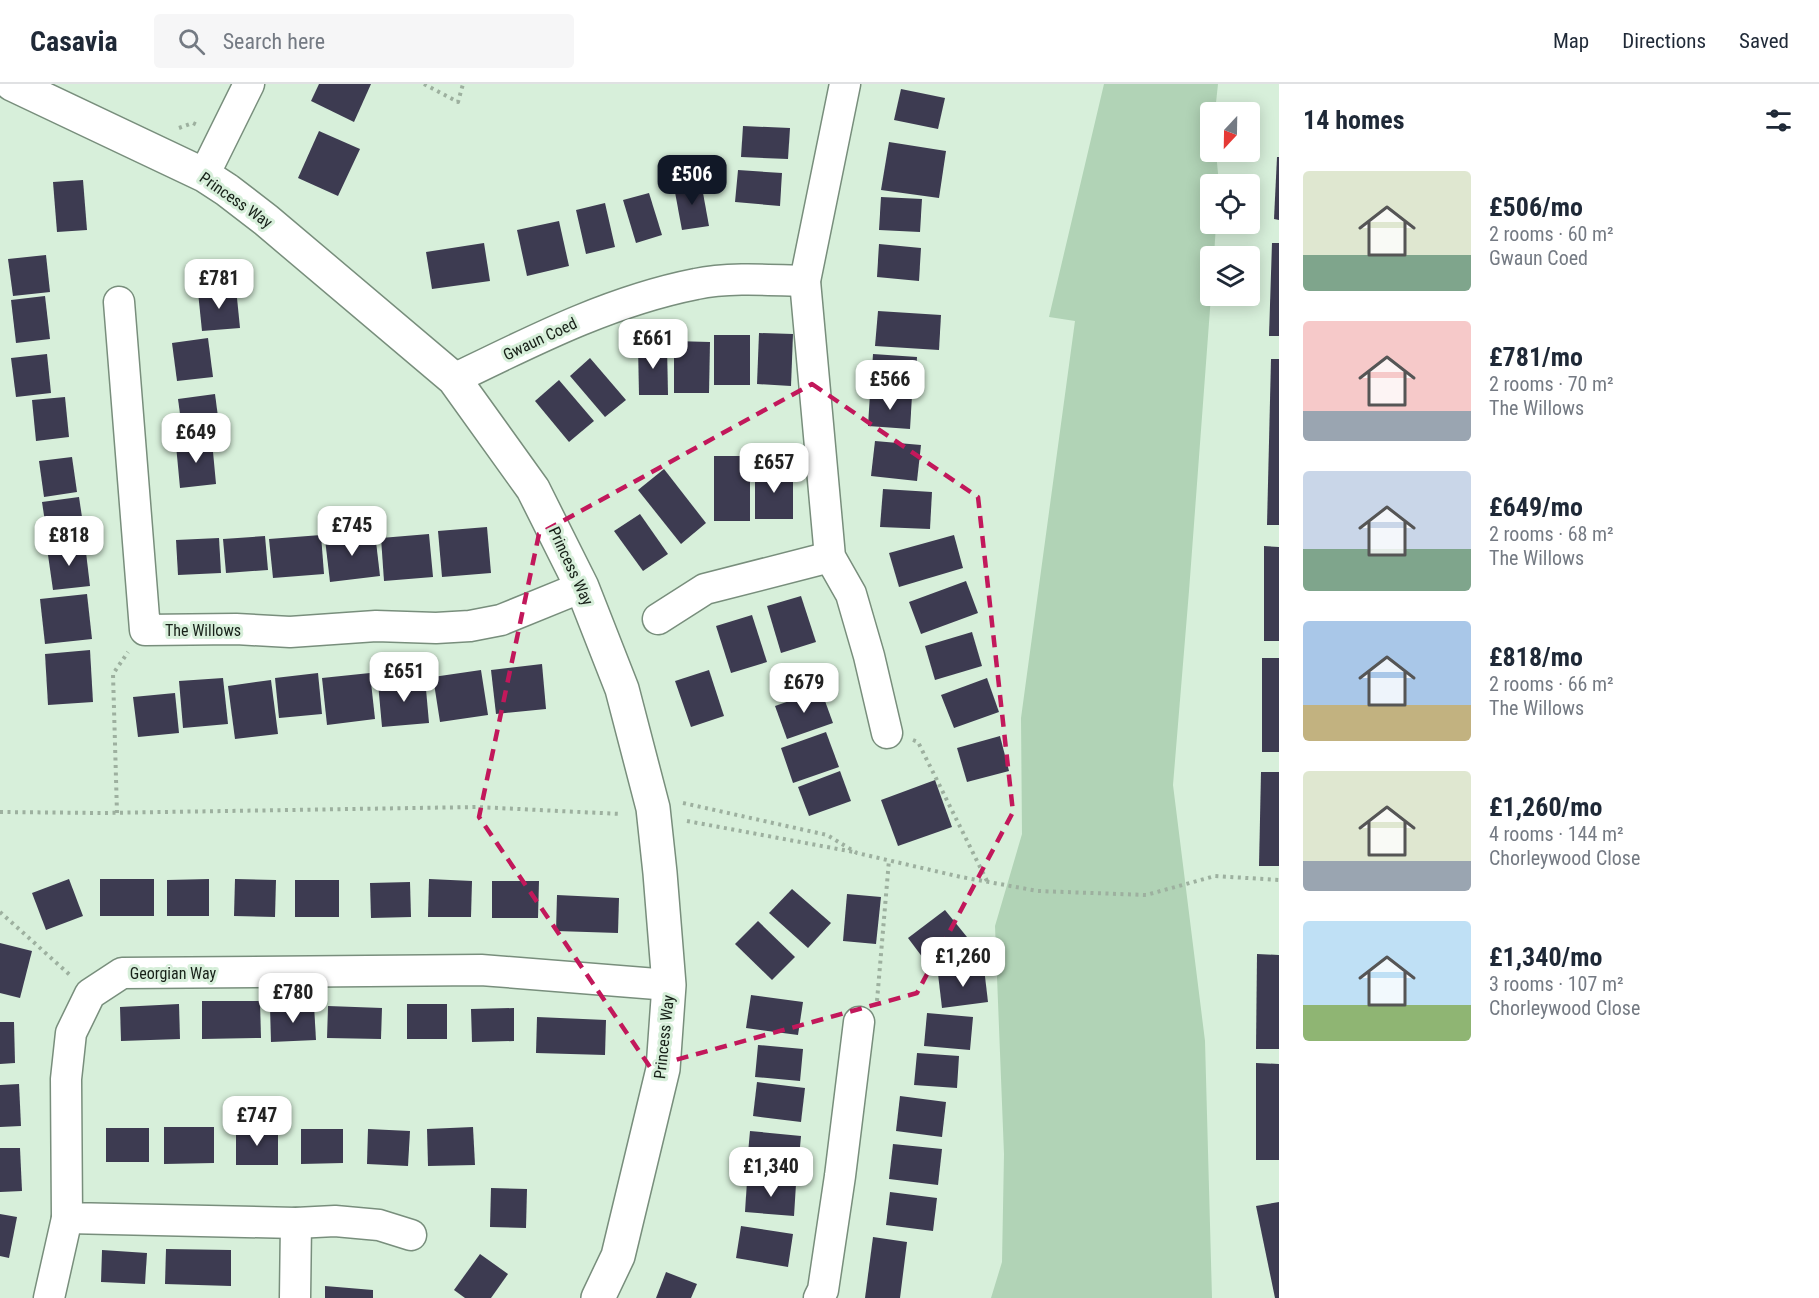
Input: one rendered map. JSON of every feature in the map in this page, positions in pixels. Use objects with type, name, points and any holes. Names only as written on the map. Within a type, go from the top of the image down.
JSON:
[{"type":"street","name":"Princess Way","points":[[12,84],[204,175],[227,189],[454,379],[533,489],[582,587],[622,689],[653,808],[669,985],[663,1069],[618,1256],[598,1298]]},
{"type":"street","points":[[204,175],[249,84]]},
{"type":"street","points":[[845,84],[805,281],[830,557],[851,594],[870,656],[886,728]]},
{"type":"street","name":"Gwaun Coed","points":[[454,379],[554,330],[629,302],[697,283],[750,280],[805,281]]},
{"type":"street","name":"The Willows","points":[[119,302],[144,630],[236,629],[290,632],[376,626],[436,628],[470,626],[501,620],[582,587]]},
{"type":"street","points":[[658,619],[705,589],[830,557]]},
{"type":"street","name":"Georgian Way","points":[[90,994],[122,973],[481,970],[669,985]]},
{"type":"street","points":[[49,1298],[67,1218],[66,1079],[71,1033],[90,994]]},
{"type":"street","points":[[819,1298],[823,1290],[840,1176],[859,1022]]},
{"type":"street","points":[[67,1218],[296,1223],[335,1221],[379,1225],[411,1235]]},
{"type":"street","points":[[295,1298],[296,1223]]},
{"type":"path","points":[[424,84],[458,102],[463,84]]},
{"type":"path","points":[[117,813],[113,674],[144,630]]},
{"type":"path","points":[[886,728],[918,742],[988,882]]},
{"type":"path","points":[[0,812],[117,813],[477,807],[621,814]]},
{"type":"path","points":[[687,821],[857,853]]},
{"type":"path","points":[[859,1022],[877,1002],[889,861]]},
{"type":"path","points":[[1038,891],[1146,896],[1215,876],[1279,880]]},
{"type":"path","points":[[0,912],[90,994]]},
{"type":"highlighted area","points":[[812,384],[978,497],[1013,812],[917,993],[650,1067],[479,817],[539,534]]},
{"type":"green space","points":[[1104,84],[1218,84],[1216,102],[1200,102],[1200,162],[1217,162],[1218,174],[1200,174],[1200,234],[1215,234],[1215,246],[1200,246],[1200,306],[1210,306],[1173,785],[1205,1041],[1212,1298],[991,1298],[1002,1262],[1004,1154],[995,926],[1022,834],[1021,718],[1075,321],[1049,317]]},
{"type":"building","points":[[319,84],[371,84],[354,122],[311,101]]},
{"type":"building","points":[[901,89],[945,98],[938,129],[894,120]]},
{"type":"building","points":[[743,126],[790,128],[788,159],[741,157]]},
{"type":"building","points":[[319,131],[360,149],[338,196],[298,178]]},
{"type":"building","points":[[889,142],[946,151],[939,198],[881,190]]},
{"type":"building","points":[[1277,157],[1279,157],[1279,220],[1274,219]]},
{"type":"building","points":[[738,170],[782,173],[780,206],[735,202]]},
{"type":"building","points":[[83,180],[87,230],[57,232],[53,182]]},
{"type":"building","points":[[701,182],[709,226],[682,230],[674,187]]},
{"type":"building","points":[[649,193],[662,235],[636,243],[623,200]]},
{"type":"building","points":[[881,197],[922,199],[920,232],[879,230]]},
{"type":"building","points":[[605,203],[615,247],[586,254],[576,210]]},
{"type":"building","points":[[559,221],[569,266],[527,276],[517,230]]},
{"type":"building","points":[[484,243],[490,281],[432,289],[426,252]]},
{"type":"building","points":[[1272,243],[1279,243],[1279,336],[1269,336]]},
{"type":"building","points":[[879,244],[921,248],[919,281],[877,277]]},
{"type":"building","points":[[46,255],[50,292],[13,296],[8,259]]},
{"type":"building","points":[[236,288],[240,328],[202,331],[198,292]]},
{"type":"building","points":[[45,296],[50,339],[16,343],[11,300]]},
{"type":"building","points":[[878,311],[941,315],[939,350],[875,346]]},
{"type":"building","points":[[759,333],[793,334],[791,386],[757,384]]},
{"type":"building","points":[[714,335],[750,335],[750,385],[714,385]]},
{"type":"building","points":[[208,338],[213,377],[177,381],[172,343]]},
{"type":"building","points":[[674,341],[710,342],[709,393],[674,393]]},
{"type":"building","points":[[667,345],[668,395],[639,395],[638,346]]},
{"type":"building","points":[[47,354],[51,393],[16,397],[11,358]]},
{"type":"building","points":[[873,354],[917,357],[915,388],[871,386]]},
{"type":"building","points":[[590,358],[626,400],[605,417],[570,376]]},
{"type":"building","points":[[1271,359],[1279,359],[1279,525],[1267,525]]},
{"type":"building","points":[[559,380],[594,421],[569,442],[535,401]]},
{"type":"building","points":[[215,394],[220,432],[183,436],[178,399]]},
{"type":"building","points":[[870,394],[912,396],[910,429],[868,426]]},
{"type":"building","points":[[65,397],[69,437],[36,441],[32,400]]},
{"type":"building","points":[[212,441],[216,484],[180,488],[176,445]]},
{"type":"building","points":[[875,441],[921,445],[917,481],[871,476]]},
{"type":"building","points":[[714,456],[750,456],[750,521],[714,521]]},
{"type":"building","points":[[72,457],[77,492],[44,497],[39,461]]},
{"type":"building","points":[[755,468],[793,468],[793,519],[755,519]]},
{"type":"building","points":[[664,469],[706,523],[681,544],[638,490]]},
{"type":"building","points":[[883,489],[932,492],[930,529],[880,527]]},
{"type":"building","points":[[79,497],[85,537],[48,542],[42,502]]},
{"type":"building","points":[[640,514],[668,554],[643,571],[614,531]]},
{"type":"building","points":[[487,527],[491,573],[442,577],[438,531]]},
{"type":"building","points":[[375,533],[380,576],[330,582],[325,539]]},
{"type":"building","points":[[429,534],[433,577],[384,581],[381,538]]},
{"type":"building","points":[[321,535],[324,574],[273,578],[269,539]]},
{"type":"building","points":[[954,535],[963,568],[899,587],[889,553]]},
{"type":"building","points":[[265,536],[268,570],[226,573],[223,539]]},
{"type":"building","points":[[219,538],[221,573],[178,575],[176,540]]},
{"type":"building","points":[[85,544],[90,586],[53,590],[47,548]]},
{"type":"building","points":[[1264,546],[1279,547],[1279,641],[1264,641]]},
{"type":"building","points":[[966,581],[978,613],[921,634],[909,602]]},
{"type":"building","points":[[87,594],[92,639],[45,644],[40,599]]},
{"type":"building","points":[[801,596],[816,642],[781,653],[767,606]]},
{"type":"building","points":[[752,615],[767,662],[731,673],[716,626]]},
{"type":"building","points":[[972,632],[982,666],[935,680],[925,646]]},
{"type":"building","points":[[90,650],[93,702],[48,705],[45,654]]},
{"type":"building","points":[[1262,658],[1279,658],[1279,752],[1262,752]]},
{"type":"building","points":[[542,664],[546,709],[496,714],[491,670]]},
{"type":"building","points":[[481,670],[488,715],[440,722],[433,677]]},
{"type":"building","points":[[709,670],[724,716],[691,727],[675,681]]},
{"type":"building","points":[[318,673],[322,714],[279,718],[275,678]]},
{"type":"building","points":[[370,673],[375,719],[327,725],[322,678]]},
{"type":"building","points":[[223,678],[228,724],[183,728],[179,681]]},
{"type":"building","points":[[425,678],[429,723],[382,727],[378,683]]},
{"type":"building","points":[[987,678],[999,712],[954,728],[941,695]]},
{"type":"building","points":[[271,680],[278,734],[235,739],[228,686]]},
{"type":"building","points":[[821,690],[833,723],[787,739],[775,706]]},
{"type":"building","points":[[175,693],[179,733],[138,737],[133,697]]},
{"type":"building","points":[[826,732],[839,767],[793,783],[781,748]]},
{"type":"building","points":[[1000,736],[1009,771],[967,782],[957,748]]},
{"type":"building","points":[[840,771],[851,801],[809,816],[798,787]]},
{"type":"building","points":[[1261,772],[1279,772],[1279,866],[1259,866]]},
{"type":"building","points":[[935,780],[952,827],[898,846],[881,800]]},
{"type":"building","points":[[69,879],[83,916],[46,930],[32,893]]},
{"type":"building","points":[[100,879],[154,879],[154,916],[100,916]]},
{"type":"building","points":[[209,879],[209,916],[167,916],[167,880]]},
{"type":"building","points":[[235,879],[276,880],[275,917],[234,916]]},
{"type":"building","points":[[429,879],[472,881],[471,917],[428,917]]},
{"type":"building","points":[[295,880],[339,880],[339,917],[295,917]]},
{"type":"building","points":[[492,881],[539,881],[538,918],[492,918]]},
{"type":"building","points":[[410,882],[411,917],[371,918],[370,883]]},
{"type":"building","points":[[792,889],[831,923],[808,948],[769,913]]},
{"type":"building","points":[[847,894],[881,897],[876,944],[843,941]]},
{"type":"building","points":[[557,895],[619,898],[618,933],[556,931]]},
{"type":"building","points":[[945,910],[967,937],[929,966],[908,938]]},
{"type":"building","points":[[758,921],[795,957],[772,980],[735,944]]},
{"type":"building","points":[[0,943],[32,951],[20,998],[0,993]]},
{"type":"building","points":[[1257,954],[1279,955],[1279,1049],[1256,1049]]},
{"type":"building","points":[[984,968],[988,1002],[942,1008],[938,974]]},
{"type":"building","points":[[751,995],[803,1002],[798,1035],[746,1028]]},
{"type":"building","points":[[202,1001],[260,1001],[261,1038],[202,1039]]},
{"type":"building","points":[[179,1004],[180,1039],[121,1041],[120,1007]]},
{"type":"building","points":[[407,1004],[447,1004],[447,1039],[407,1039]]},
{"type":"building","points":[[314,1005],[316,1040],[271,1042],[270,1007]]},
{"type":"building","points":[[328,1006],[382,1008],[381,1039],[327,1038]]},
{"type":"building","points":[[514,1008],[514,1041],[472,1042],[471,1009]]},
{"type":"building","points":[[927,1013],[973,1017],[970,1050],[924,1046]]},
{"type":"building","points":[[537,1017],[606,1020],[605,1055],[536,1053]]},
{"type":"building","points":[[0,1022],[14,1022],[15,1063],[0,1064]]},
{"type":"building","points":[[758,1045],[803,1049],[800,1081],[755,1077]]},
{"type":"building","points":[[917,1053],[959,1056],[957,1088],[914,1085]]},
{"type":"building","points":[[1256,1063],[1279,1064],[1279,1160],[1256,1160]]},
{"type":"building","points":[[757,1082],[805,1088],[801,1122],[753,1116]]},
{"type":"building","points":[[19,1084],[21,1126],[0,1127],[0,1085]]},
{"type":"building","points":[[900,1096],[946,1102],[942,1137],[896,1131]]},
{"type":"building","points":[[164,1127],[214,1127],[214,1163],[164,1164]]},
{"type":"building","points":[[473,1127],[475,1165],[428,1166],[427,1129]]},
{"type":"building","points":[[106,1128],[149,1128],[149,1162],[106,1162]]},
{"type":"building","points":[[236,1128],[278,1129],[278,1165],[236,1165]]},
{"type":"building","points":[[301,1129],[343,1129],[343,1163],[301,1164]]},
{"type":"building","points":[[368,1129],[410,1131],[408,1166],[367,1164]]},
{"type":"building","points":[[750,1131],[801,1136],[798,1169],[747,1164]]},
{"type":"building","points":[[893,1144],[942,1149],[938,1185],[889,1179]]},
{"type":"building","points":[[0,1148],[20,1148],[22,1191],[0,1192]]},
{"type":"building","points":[[747,1181],[796,1184],[794,1216],[745,1212]]},
{"type":"building","points":[[491,1188],[527,1189],[526,1228],[490,1227]]},
{"type":"building","points":[[890,1192],[937,1198],[933,1231],[886,1225]]},
{"type":"building","points":[[1279,1202],[1279,1298],[1275,1298],[1256,1206]]},
{"type":"building","points":[[0,1214],[17,1217],[9,1258],[0,1256]]},
{"type":"building","points":[[741,1226],[793,1234],[788,1267],[736,1258]]},
{"type":"building","points":[[873,1237],[907,1242],[900,1298],[865,1298]]},
{"type":"building","points":[[166,1249],[231,1250],[231,1286],[165,1284]]},
{"type":"building","points":[[102,1250],[147,1253],[145,1284],[101,1282]]},
{"type":"building","points":[[480,1254],[508,1274],[491,1298],[465,1298],[454,1290]]},
{"type":"building","points":[[666,1272],[697,1284],[691,1298],[656,1298]]},
{"type":"building","points":[[325,1286],[373,1290],[373,1298],[325,1298]]}]
